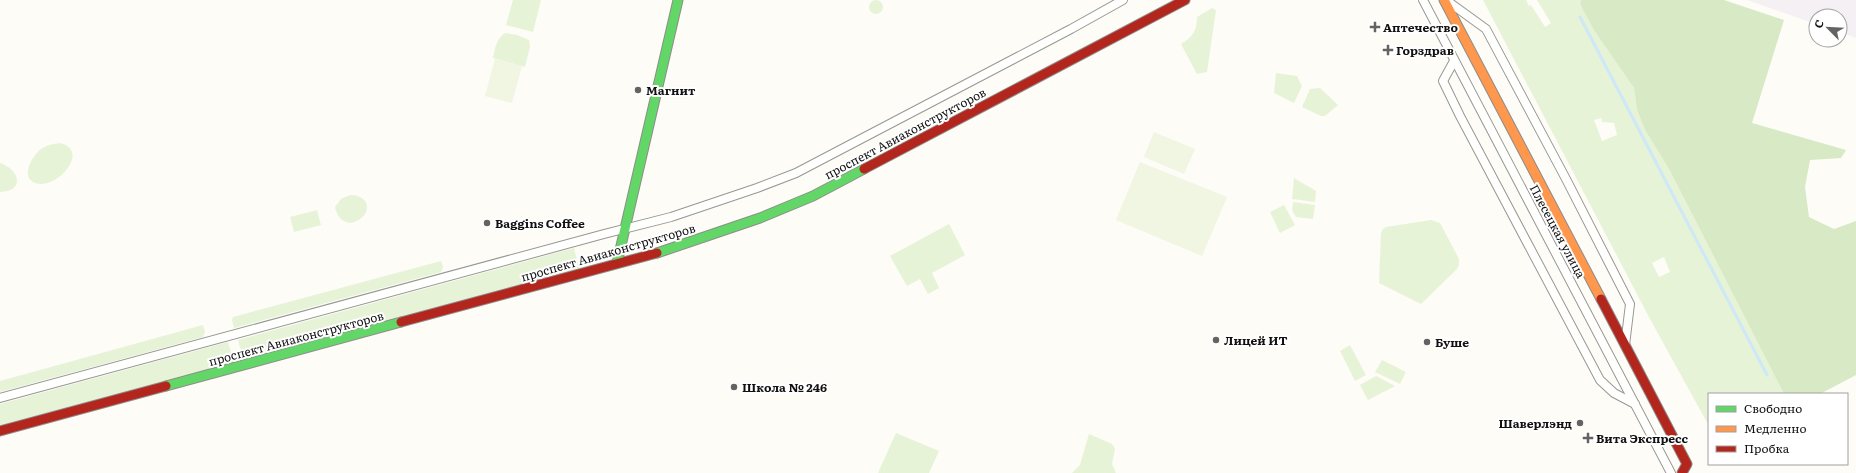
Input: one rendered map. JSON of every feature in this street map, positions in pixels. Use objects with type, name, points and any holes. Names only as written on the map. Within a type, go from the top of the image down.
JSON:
[{"type":"street","points":[[617,263],[678,0]]},
{"type":"street","name":"проспект Авиаконструкторов","points":[[0,398],[671,217],[757,188],[796,173],[1071,29],[1123,0]]},
{"type":"street","name":"проспект Авиаконструкторов","points":[[0,431],[661,252],[730,229],[786,208],[812,196],[1185,0]]},
{"type":"street","name":"Плесецкая улица","points":[[1422,0],[1672,473]]},
{"type":"street","points":[[1445,0],[1486,29],[1566,179],[1630,304],[1625,345]]},
{"type":"street","name":"Плесецкая улица","points":[[1445,0],[1687,464],[1682,473]]},
{"type":"street","points":[[1454,62],[1443,80],[1509,209],[1600,380],[1614,393],[1635,404]]},
{"type":"shaded area","points":[[1747,0],[1856,0],[1856,38],[1848,35],[1848,8],[1808,8],[1808,21]]},
{"type":"green space","points":[[513,0],[541,0],[533,32],[506,25]]},
{"type":"green space","points":[[873,0],[879,0],[883,4],[883,10],[879,14],[873,14],[869,10],[869,4]]},
{"type":"green space","points":[[1483,0],[1526,0],[1529,6],[1531,5],[1545,27],[1551,23],[1537,0],[1581,0],[1580,4],[1634,88],[1637,110],[1645,130],[1669,169],[1783,393],[1708,393],[1708,424],[1650,319]],"holes":[[[1601,118],[1602,122],[1614,123],[1617,135],[1602,141],[1594,120]],[[1664,257],[1670,272],[1659,277],[1652,263]]]},
{"type":"green space","points":[[1581,0],[1724,0],[1784,20],[1752,123],[1846,150],[1841,158],[1810,160],[1805,187],[1809,217],[1834,229],[1856,221],[1856,375],[1822,393],[1783,393],[1669,169],[1645,130],[1637,110],[1634,88],[1594,30],[1580,4]]},
{"type":"green space","points":[[1212,8],[1216,10],[1207,72],[1197,74],[1181,44],[1189,39],[1194,33],[1197,17]]},
{"type":"green space","points":[[505,33],[517,35],[529,40],[530,47],[525,67],[493,58],[498,41]]},
{"type":"green space","points":[[495,59],[522,66],[512,103],[485,96]]},
{"type":"green space","points":[[1276,73],[1297,76],[1302,86],[1294,103],[1274,93]]},
{"type":"green space","points":[[1320,88],[1338,105],[1325,116],[1321,116],[1302,107],[1310,89]]},
{"type":"green space","points":[[1154,132],[1195,149],[1184,174],[1144,157]]},
{"type":"green space","points":[[60,143],[68,147],[72,152],[72,159],[69,166],[57,179],[49,183],[34,183],[30,180],[28,175],[28,170],[32,159],[42,148]]},
{"type":"green space","points":[[1140,162],[1227,197],[1202,256],[1116,220]]},
{"type":"green space","points":[[0,163],[12,170],[17,179],[14,188],[8,191],[0,192]]},
{"type":"green space","points":[[1294,178],[1316,191],[1315,202],[1292,199]]},
{"type":"green space","points":[[350,195],[358,196],[363,199],[367,207],[363,217],[351,223],[340,218],[335,207],[341,199]]},
{"type":"green space","points":[[1293,202],[1315,205],[1313,219],[1296,217],[1292,210]]},
{"type":"green space","points":[[1284,205],[1295,225],[1280,233],[1270,212]]},
{"type":"green space","points":[[317,210],[321,225],[294,232],[290,217]]},
{"type":"green space","points":[[1431,220],[1440,223],[1459,259],[1459,264],[1457,269],[1421,304],[1379,283],[1381,233],[1386,227]]},
{"type":"green space","points":[[949,224],[965,255],[932,273],[939,288],[928,294],[920,279],[907,286],[890,256]]},
{"type":"green space","points":[[574,248],[579,268],[243,359],[238,340]]},
{"type":"green space","points":[[441,261],[443,267],[441,272],[234,328],[232,320],[233,317]]},
{"type":"green space","points":[[203,325],[205,332],[203,337],[0,392],[0,381]]},
{"type":"green space","points":[[228,342],[234,362],[0,425],[0,404]]},
{"type":"green space","points":[[1350,345],[1366,375],[1355,381],[1340,351]]},
{"type":"green space","points":[[1382,360],[1406,372],[1400,384],[1375,372]]},
{"type":"green space","points":[[1376,376],[1395,386],[1368,400],[1360,385]]},
{"type":"green space","points":[[896,433],[939,451],[929,473],[878,473]]},
{"type":"green space","points":[[1089,434],[1112,444],[1115,449],[1112,464],[1116,473],[1072,473],[1080,465]]},
{"type":"waterway","points":[[1580,17],[1767,375]]},
{"type":"traffic: fast","points":[[617,263],[678,0]]},
{"type":"traffic: fast","points":[[657,253],[760,218],[813,196],[864,169]]},
{"type":"traffic: fast","points":[[166,386],[401,322]]},
{"type":"traffic: slow","points":[[1444,0],[1601,299]]},
{"type":"traffic: jam","points":[[864,169],[1185,0]]},
{"type":"traffic: jam","points":[[401,322],[657,253]]},
{"type":"traffic: jam","points":[[1601,299],[1687,464],[1682,473]]},
{"type":"traffic: jam","points":[[0,431],[166,386]]},
{"type":"place","name":"Аптечество","points":[[1375,27]]},
{"type":"place","name":"Горздрав","points":[[1388,50]]},
{"type":"place","name":"Магнит","points":[[638,90]]},
{"type":"place","name":"Baggins Coffee","points":[[487,223]]},
{"type":"place","name":"Лицей ИТ","points":[[1216,340]]},
{"type":"place","name":"Буше","points":[[1427,342]]},
{"type":"place","name":"Школа № 246","points":[[734,387]]},
{"type":"place","name":"Шаверлэнд","points":[[1580,423]]},
{"type":"place","name":"Вита Экспресс","points":[[1588,438]]}]
